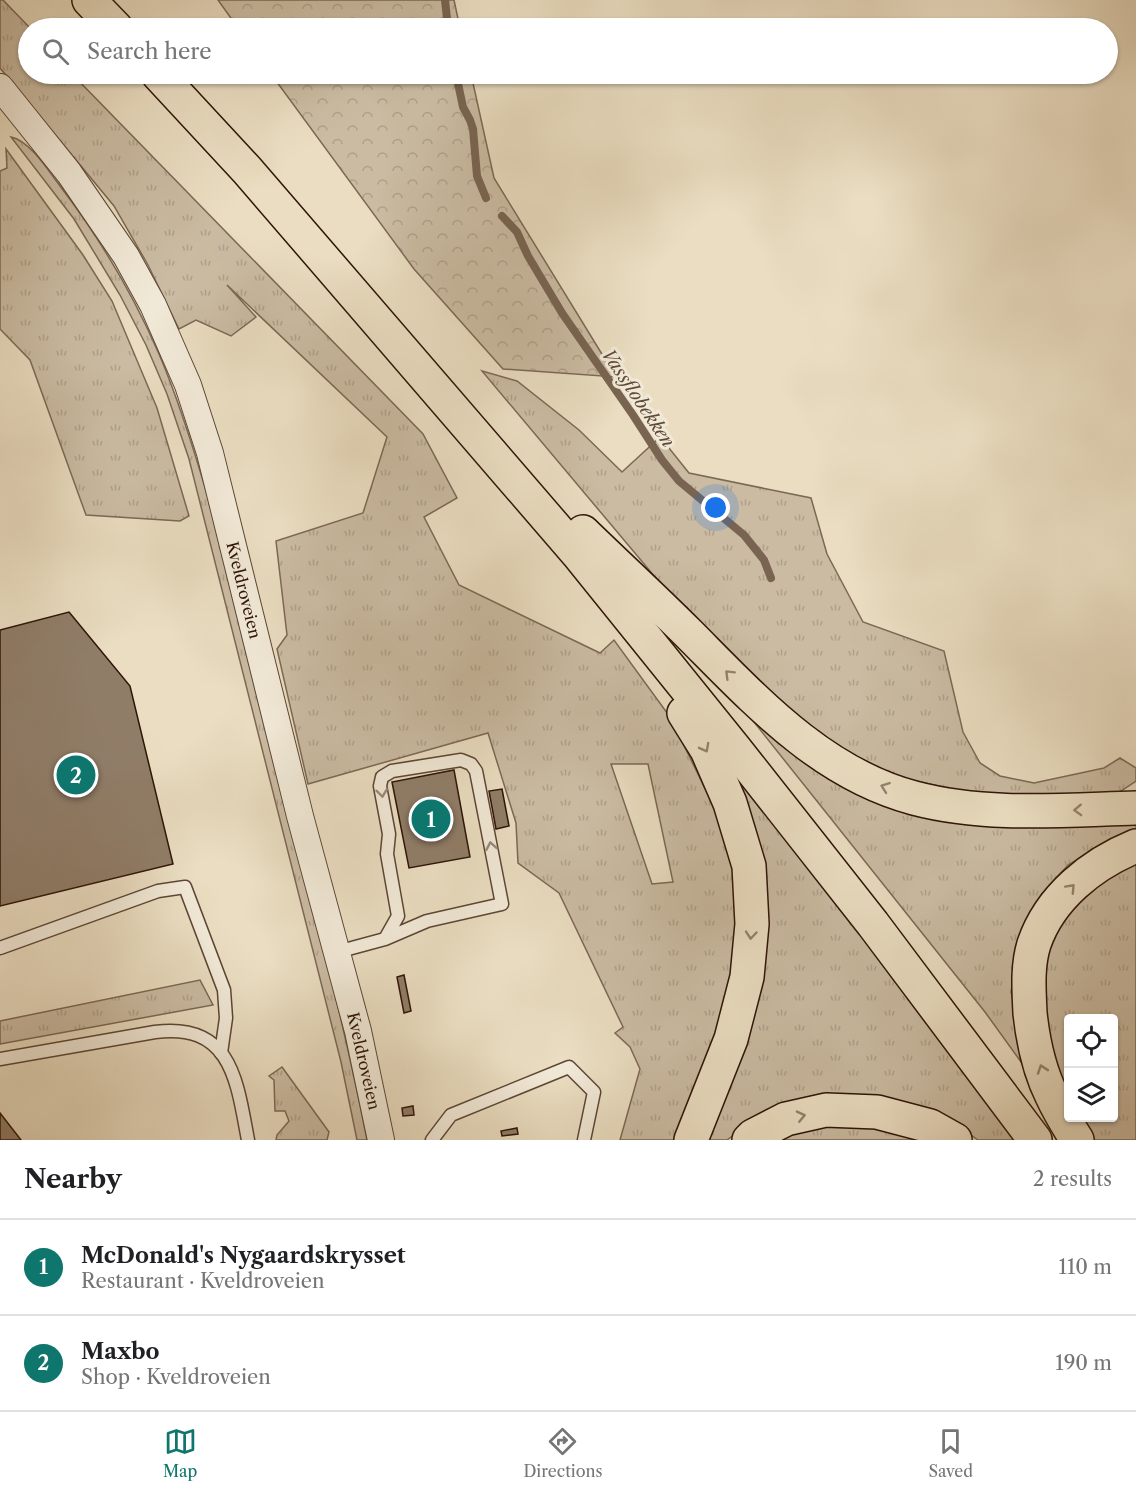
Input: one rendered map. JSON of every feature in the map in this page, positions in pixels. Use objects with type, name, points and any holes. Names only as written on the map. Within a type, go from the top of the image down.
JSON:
[{"type":"highway","points":[[89,0],[106,18]]},
{"type":"highway","points":[[110,0],[127,18]]},
{"type":"highway","points":[[167,84],[247,170],[609,591],[873,924],[1035,1140]]},
{"type":"highway","points":[[189,84],[263,162],[366,279],[577,526],[749,738],[879,904],[1055,1140]]},
{"type":"highway","points":[[577,526],[752,698],[804,743],[859,778],[913,798],[967,808],[1030,811],[1136,808]]},
{"type":"highway","points":[[609,591],[707,750],[730,803],[749,866],[752,924],[747,977],[731,1040],[691,1140]]},
{"type":"highway","points":[[1077,1140],[1051,1096],[1036,1053],[1028,984],[1034,945],[1051,910],[1078,880],[1112,856],[1136,846]]},
{"type":"highway","points":[[749,1140],[786,1119],[826,1110],[877,1112],[930,1126],[955,1140]]},
{"type":"street","name":"Kveldroveien","points":[[0,87],[69,173],[126,256],[158,314],[188,385],[210,453],[300,816],[358,1031],[381,1140]]},
{"type":"lane","points":[[337,952],[385,939],[427,921],[502,904],[483,800],[476,771],[471,764],[461,760],[392,771],[382,777],[380,786],[389,834],[387,854],[398,916],[385,939]]},
{"type":"lane","points":[[0,948],[158,891],[185,887],[224,990],[226,1018],[221,1053]]},
{"type":"lane","points":[[0,1059],[176,1029],[191,1032],[203,1038],[221,1053],[228,1063],[238,1089],[248,1140]]},
{"type":"lane","points":[[432,1140],[451,1115],[569,1067],[594,1092],[584,1140]]},
{"type":"green space","points":[[0,0],[3,0],[20,18],[18,18],[18,84],[82,84],[423,434],[457,498],[424,517],[459,585],[600,653],[614,640],[670,717],[720,819],[732,867],[737,904],[733,965],[726,1010],[676,1140],[620,1140],[640,1069],[630,1047],[615,1033],[623,1027],[559,893],[518,863],[516,823],[488,733],[308,784],[277,649],[287,635],[276,541],[363,513],[387,437],[227,285],[256,317],[231,336],[196,320],[179,329],[148,265],[114,206],[0,68]],"holes":[[[611,764],[648,764],[673,882],[652,884]]]},
{"type":"green space","points":[[218,0],[454,0],[458,18],[231,18]]},
{"type":"green space","points":[[278,84],[473,84],[494,178],[616,377],[503,369],[414,269]]},
{"type":"green space","points":[[11,137],[25,144],[38,157],[102,246],[149,332],[181,411],[211,508],[242,626],[334,991],[367,1140],[357,1140],[341,1062],[189,459],[167,394],[146,345],[120,295],[74,219]]},
{"type":"green space","points":[[6,149],[83,255],[112,301],[157,408],[189,516],[180,521],[86,515],[30,360],[0,329],[0,171],[7,168]]},
{"type":"green space","points":[[482,371],[517,381],[579,430],[622,472],[658,439],[669,448],[689,473],[811,498],[827,554],[863,622],[944,651],[963,732],[980,763],[1000,776],[1034,783],[1104,768],[1120,758],[1136,768],[1136,781],[1115,795],[1006,798],[903,778],[846,757],[811,734],[671,596]]},
{"type":"green space","points":[[738,702],[844,783],[1136,816],[1136,833],[1091,851],[1068,865],[1041,895],[1022,933],[1011,992],[1034,1080],[985,1012]]},
{"type":"green space","points":[[710,741],[740,774],[1017,1140],[978,1140],[965,1131],[935,1117],[746,1126],[727,1140],[701,1140],[754,972]]},
{"type":"green space","points":[[1136,857],[1136,1140],[1090,1140],[1079,1122],[1118,1122],[1118,1014],[1064,1014],[1064,1089],[1042,1026],[1047,947],[1060,924],[1082,895]]},
{"type":"green space","points":[[200,980],[213,1005],[0,1044],[0,1021]]},
{"type":"green space","points":[[282,1067],[329,1132],[327,1140],[276,1140],[277,1135],[289,1121],[285,1111],[275,1111],[274,1080],[269,1076]]},
{"type":"green space","points":[[842,1116],[933,1140],[772,1140]]},
{"type":"building","points":[[69,612],[130,686],[173,864],[0,906],[0,630]]},
{"type":"building","points":[[454,770],[470,857],[409,868],[392,782]]},
{"type":"building","points":[[502,789],[509,826],[496,829],[489,791]]},
{"type":"building","points":[[404,975],[411,1011],[404,1013],[397,977]]},
{"type":"building","points":[[413,1106],[414,1115],[403,1116],[402,1108]]},
{"type":"building","points":[[0,1113],[21,1140],[0,1140]]},
{"type":"building","points":[[517,1128],[518,1134],[502,1136],[501,1131]]},
{"type":"waterway","name":"Vassflobekken","points":[[445,0],[447,18]]},
{"type":"waterway","name":"Vassflobekken","points":[[458,84],[463,107],[473,129],[477,176],[486,198]]},
{"type":"waterway","name":"Vassflobekken","points":[[502,216],[517,232],[528,256],[562,313],[662,460],[679,481],[744,535],[764,560],[771,578]]},
{"type":"place","name":"Maxbo","points":[[76,775]]},
{"type":"place","name":"McDonald's Nygaardskrysset","points":[[431,819]]}]
